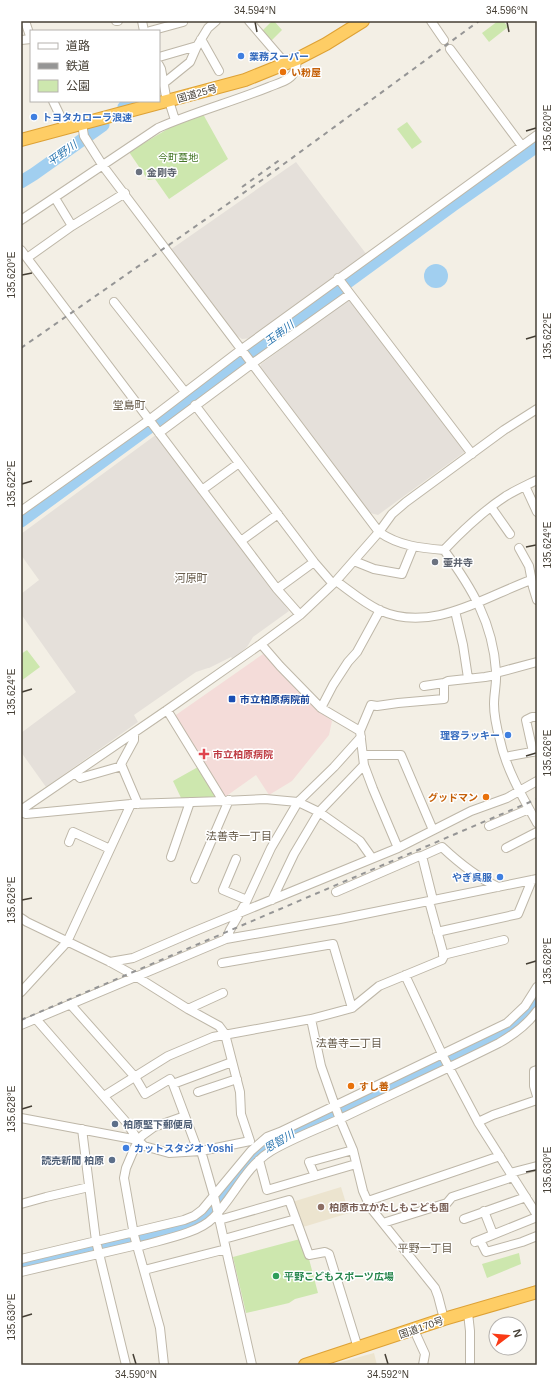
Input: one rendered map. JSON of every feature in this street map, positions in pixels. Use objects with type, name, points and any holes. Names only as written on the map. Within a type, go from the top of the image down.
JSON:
[{"type":"highway","name":"国道25号","points":[[21,140],[66,128],[84,133],[168,101],[245,80],[292,62],[326,44],[363,21]]},
{"type":"highway","name":"国道170号","points":[[305,1365],[444,1319],[537,1293]]},
{"type":"street","points":[[25,21],[30,36]]},
{"type":"street","points":[[164,83],[190,62],[208,28],[216,21]]},
{"type":"street","points":[[21,220],[104,166],[158,128],[175,120],[252,94],[279,83],[293,75],[296,70],[292,62],[249,21]]},
{"type":"street","points":[[431,21],[444,40]]},
{"type":"street","points":[[154,30],[183,22]]},
{"type":"street","points":[[160,57],[199,43]]},
{"type":"street","points":[[199,43],[219,71]]},
{"type":"street","points":[[450,48],[522,146]]},
{"type":"street","points":[[160,67],[168,101],[175,120]]},
{"type":"street","points":[[53,102],[66,128]]},
{"type":"street","points":[[84,133],[104,166],[379,532],[387,537],[413,547],[444,550],[466,579],[487,624],[492,641],[496,674],[494,705],[500,742],[519,790],[537,823]]},
{"type":"street","points":[[154,426],[185,392],[244,351],[537,135]]},
{"type":"street","points":[[21,266],[72,226],[125,193]]},
{"type":"street","points":[[55,198],[72,226]]},
{"type":"street","points":[[21,250],[202,490],[278,589],[300,615]]},
{"type":"street","points":[[340,280],[472,454]]},
{"type":"street","points":[[21,511],[154,426],[195,405],[349,292]]},
{"type":"street","points":[[114,302],[185,392]]},
{"type":"street","points":[[195,405],[314,562],[335,582],[380,610],[403,617],[423,618],[455,611],[478,603],[531,580]]},
{"type":"street","points":[[372,858],[360,841],[319,812],[298,802],[266,799],[134,804],[26,814],[21,811],[261,644],[300,615],[335,582],[379,532],[392,514],[504,430],[537,409]]},
{"type":"street","points":[[202,490],[239,463]]},
{"type":"street","points":[[444,550],[456,537],[491,507],[506,496],[537,480]]},
{"type":"street","points":[[525,486],[537,512]]},
{"type":"street","points":[[491,507],[510,534]]},
{"type":"street","points":[[241,541],[278,514]]},
{"type":"street","points":[[354,561],[374,570],[402,574],[413,547]]},
{"type":"street","points":[[519,548],[529,566],[531,580],[537,600]]},
{"type":"street","points":[[278,589],[314,562]]},
{"type":"street","points":[[529,566],[537,564]]},
{"type":"street","points":[[321,708],[333,685],[348,662],[357,652],[380,610]]},
{"type":"street","points":[[455,611],[463,645],[468,678]]},
{"type":"street","points":[[261,644],[321,708],[360,734],[364,765],[398,848]]},
{"type":"street","points":[[424,686],[444,683],[451,680],[485,677],[537,662]]},
{"type":"street","points":[[226,939],[247,900],[271,848],[298,802],[334,767],[360,734],[371,704],[377,706],[398,702],[444,699],[444,683]]},
{"type":"street","points":[[167,710],[226,801]]},
{"type":"street","points":[[505,757],[535,752],[526,720],[532,717],[537,717]]},
{"type":"street","points":[[21,992],[67,942],[110,849],[134,804],[121,764],[134,740],[134,733]]},
{"type":"street","points":[[363,755],[401,754],[433,830]]},
{"type":"street","points":[[272,900],[294,854],[319,812],[364,765]]},
{"type":"street","points":[[75,773],[80,778],[122,766]]},
{"type":"street","points":[[110,962],[132,958],[398,848],[471,811],[507,798],[537,781]]},
{"type":"street","points":[[195,879],[226,801]]},
{"type":"street","points":[[171,856],[190,802]]},
{"type":"street","points":[[489,826],[529,809]]},
{"type":"street","points":[[69,842],[73,832],[110,849]]},
{"type":"street","points":[[506,848],[537,832]]},
{"type":"street","points":[[336,892],[442,847],[470,871],[498,887]]},
{"type":"street","points":[[104,1096],[168,1056],[213,1037],[310,1019],[352,1008],[379,986],[442,960],[443,955],[422,856]]},
{"type":"street","points":[[236,859],[223,890],[247,900]]},
{"type":"street","points":[[21,1025],[226,939],[340,919],[535,880]]},
{"type":"street","points":[[437,932],[518,914],[535,880]]},
{"type":"street","points":[[21,918],[110,962],[219,1026],[225,1034],[237,1078],[240,1092],[241,1114],[250,1142]]},
{"type":"street","points":[[443,955],[504,940]]},
{"type":"street","points":[[222,963],[333,944],[352,1008]]},
{"type":"street","points":[[405,976],[442,1055],[478,1122],[537,1216],[477,1241],[486,1252],[522,1242],[537,1236]]},
{"type":"street","points":[[21,1259],[134,1233],[189,1218],[202,1210],[214,1198],[234,1170],[251,1151],[267,1137],[336,1107],[507,1023],[525,1006],[537,987]]},
{"type":"street","points":[[188,1009],[223,993]]},
{"type":"street","points":[[71,1005],[135,1077],[145,1094],[170,1079],[173,1084],[200,1151],[214,1198],[252,1365]]},
{"type":"street","points":[[21,1272],[193,1231],[218,1214],[252,1167],[264,1156],[278,1147],[511,1036],[522,1028],[537,1011]]},
{"type":"street","points":[[36,1019],[104,1096],[144,1146],[168,1153],[200,1151],[250,1142],[260,1143]]},
{"type":"street","points":[[310,1019],[321,1066],[353,1150],[363,1191],[370,1207],[435,1288],[444,1319]]},
{"type":"street","points":[[173,1084],[232,1062]]},
{"type":"street","points":[[537,1070],[534,1071],[534,1086],[537,1096]]},
{"type":"street","points":[[198,1092],[237,1078]]},
{"type":"street","points":[[478,1122],[493,1115],[537,1100]]},
{"type":"street","points":[[164,1365],[160,1328],[134,1233],[124,1178],[126,1168],[138,1140],[154,1127],[185,1116]]},
{"type":"street","points":[[21,1118],[138,1140]]},
{"type":"street","points":[[82,1129],[96,1242],[126,1365]]},
{"type":"street","points":[[314,1176],[309,1162],[353,1150]]},
{"type":"street","points":[[368,1201],[500,1156]]},
{"type":"street","points":[[259,1160],[267,1190],[356,1164]]},
{"type":"street","points":[[383,1222],[447,1203],[452,1197],[537,1166]]},
{"type":"street","points":[[21,1204],[89,1187]]},
{"type":"street","points":[[464,1218],[526,1197]]},
{"type":"street","points":[[218,1214],[289,1200],[309,1255],[325,1252],[329,1254],[358,1348]]},
{"type":"street","points":[[484,1211],[493,1234]]},
{"type":"street","points":[[224,1239],[296,1219]]},
{"type":"street","points":[[144,1270],[226,1249]]},
{"type":"street","points":[[468,1313],[470,1331],[470,1365]]},
{"type":"street","points":[[414,1330],[424,1354],[423,1365]]},
{"type":"shaded area","points":[[296,162],[367,255],[252,338],[242,339],[236,335],[170,250]]},
{"type":"shaded area","points":[[348,300],[352,301],[466,451],[378,515],[370,513],[260,367],[261,364]]},
{"type":"shaded area","points":[[157,434],[289,611],[253,637],[247,647],[233,659],[231,657],[209,668],[196,672],[134,715],[138,722],[46,787],[21,752],[21,733],[76,692],[21,614],[21,594],[39,580],[21,555],[21,534]]},
{"type":"shaded area","points":[[263,654],[314,707],[332,721],[329,735],[292,781],[269,795],[256,775],[225,797],[173,717]]},
{"type":"shaded area","name":"柏原市立かたしもこども園","points":[[341,1187],[349,1213],[300,1228],[292,1202]]},
{"type":"shaded area","points":[[374,1353],[377,1365],[330,1365]]},
{"type":"green space","points":[[272,21],[274,21],[282,30],[271,41],[262,31]]},
{"type":"green space","points":[[498,21],[503,21],[508,27],[489,42],[482,33]]},
{"type":"green space","name":"今町墓地","points":[[203,114],[228,159],[169,199],[155,179],[148,180],[129,152],[176,124]]},
{"type":"green space","points":[[407,122],[422,142],[412,149],[397,129]]},
{"type":"green space","points":[[27,650],[40,667],[21,681],[21,654]]},
{"type":"green space","points":[[198,767],[217,799],[182,800],[173,781]]},
{"type":"green space","name":"平野こどもスポーツ広場","points":[[300,1239],[305,1256],[309,1259],[318,1293],[295,1299],[289,1303],[246,1313],[233,1257]]},
{"type":"green space","points":[[519,1253],[521,1264],[487,1278],[482,1264]]},
{"type":"water","points":[[436,264],[445,267],[448,276],[445,285],[436,288],[427,285],[424,276],[427,267]]},
{"type":"waterway","name":"平野川","points":[[124,107],[129,102]]},
{"type":"waterway","name":"平野川","points":[[21,182],[103,125]]},
{"type":"waterway","name":"玉串川","points":[[21,521],[453,205],[537,146]]},
{"type":"waterway","name":"恩智川","points":[[21,1266],[194,1224],[209,1213],[250,1160],[271,1143],[497,1035],[519,1018],[537,997]]},
{"type":"railway","points":[[21,348],[262,180],[479,21]]},
{"type":"railway","points":[[242,187],[281,159]]},
{"type":"railway","points":[[21,1020],[537,799]]},
{"type":"place","name":"業務スーパー","points":[[241,56]]},
{"type":"place","name":"い粉屋","points":[[283,72]]},
{"type":"place","name":"トヨタカローラ浪速","points":[[34,117]]},
{"type":"place","name":"金剛寺","points":[[139,172]]},
{"type":"place","name":"壷井寺","points":[[435,562]]},
{"type":"place","name":"市立柏原病院前","points":[[232,699]]},
{"type":"place","name":"理容ラッキー","points":[[508,735]]},
{"type":"place","name":"市立柏原病院","points":[[204,754]]},
{"type":"place","name":"グッドマン","points":[[486,797]]},
{"type":"place","name":"やぎ呉服","points":[[500,877]]},
{"type":"place","name":"すし善","points":[[351,1086]]},
{"type":"place","name":"柏原堅下郵便局","points":[[115,1124]]},
{"type":"place","name":"カットスタジオ Yoshi","points":[[126,1148]]},
{"type":"place","name":"読売新聞 柏原","points":[[112,1160]]},
{"type":"place","name":"柏原市立かたしもこども園","points":[[321,1207]]},
{"type":"place","name":"平野こどもスポーツ広場","points":[[276,1276]]},
{"type":"district","name":"堂島町","points":[[129,405]]},
{"type":"district","name":"河原町","points":[[191,578]]},
{"type":"district","name":"法善寺一丁目","points":[[239,836]]},
{"type":"district","name":"法善寺二丁目","points":[[349,1043]]},
{"type":"district","name":"平野一丁目","points":[[425,1248]]}]
